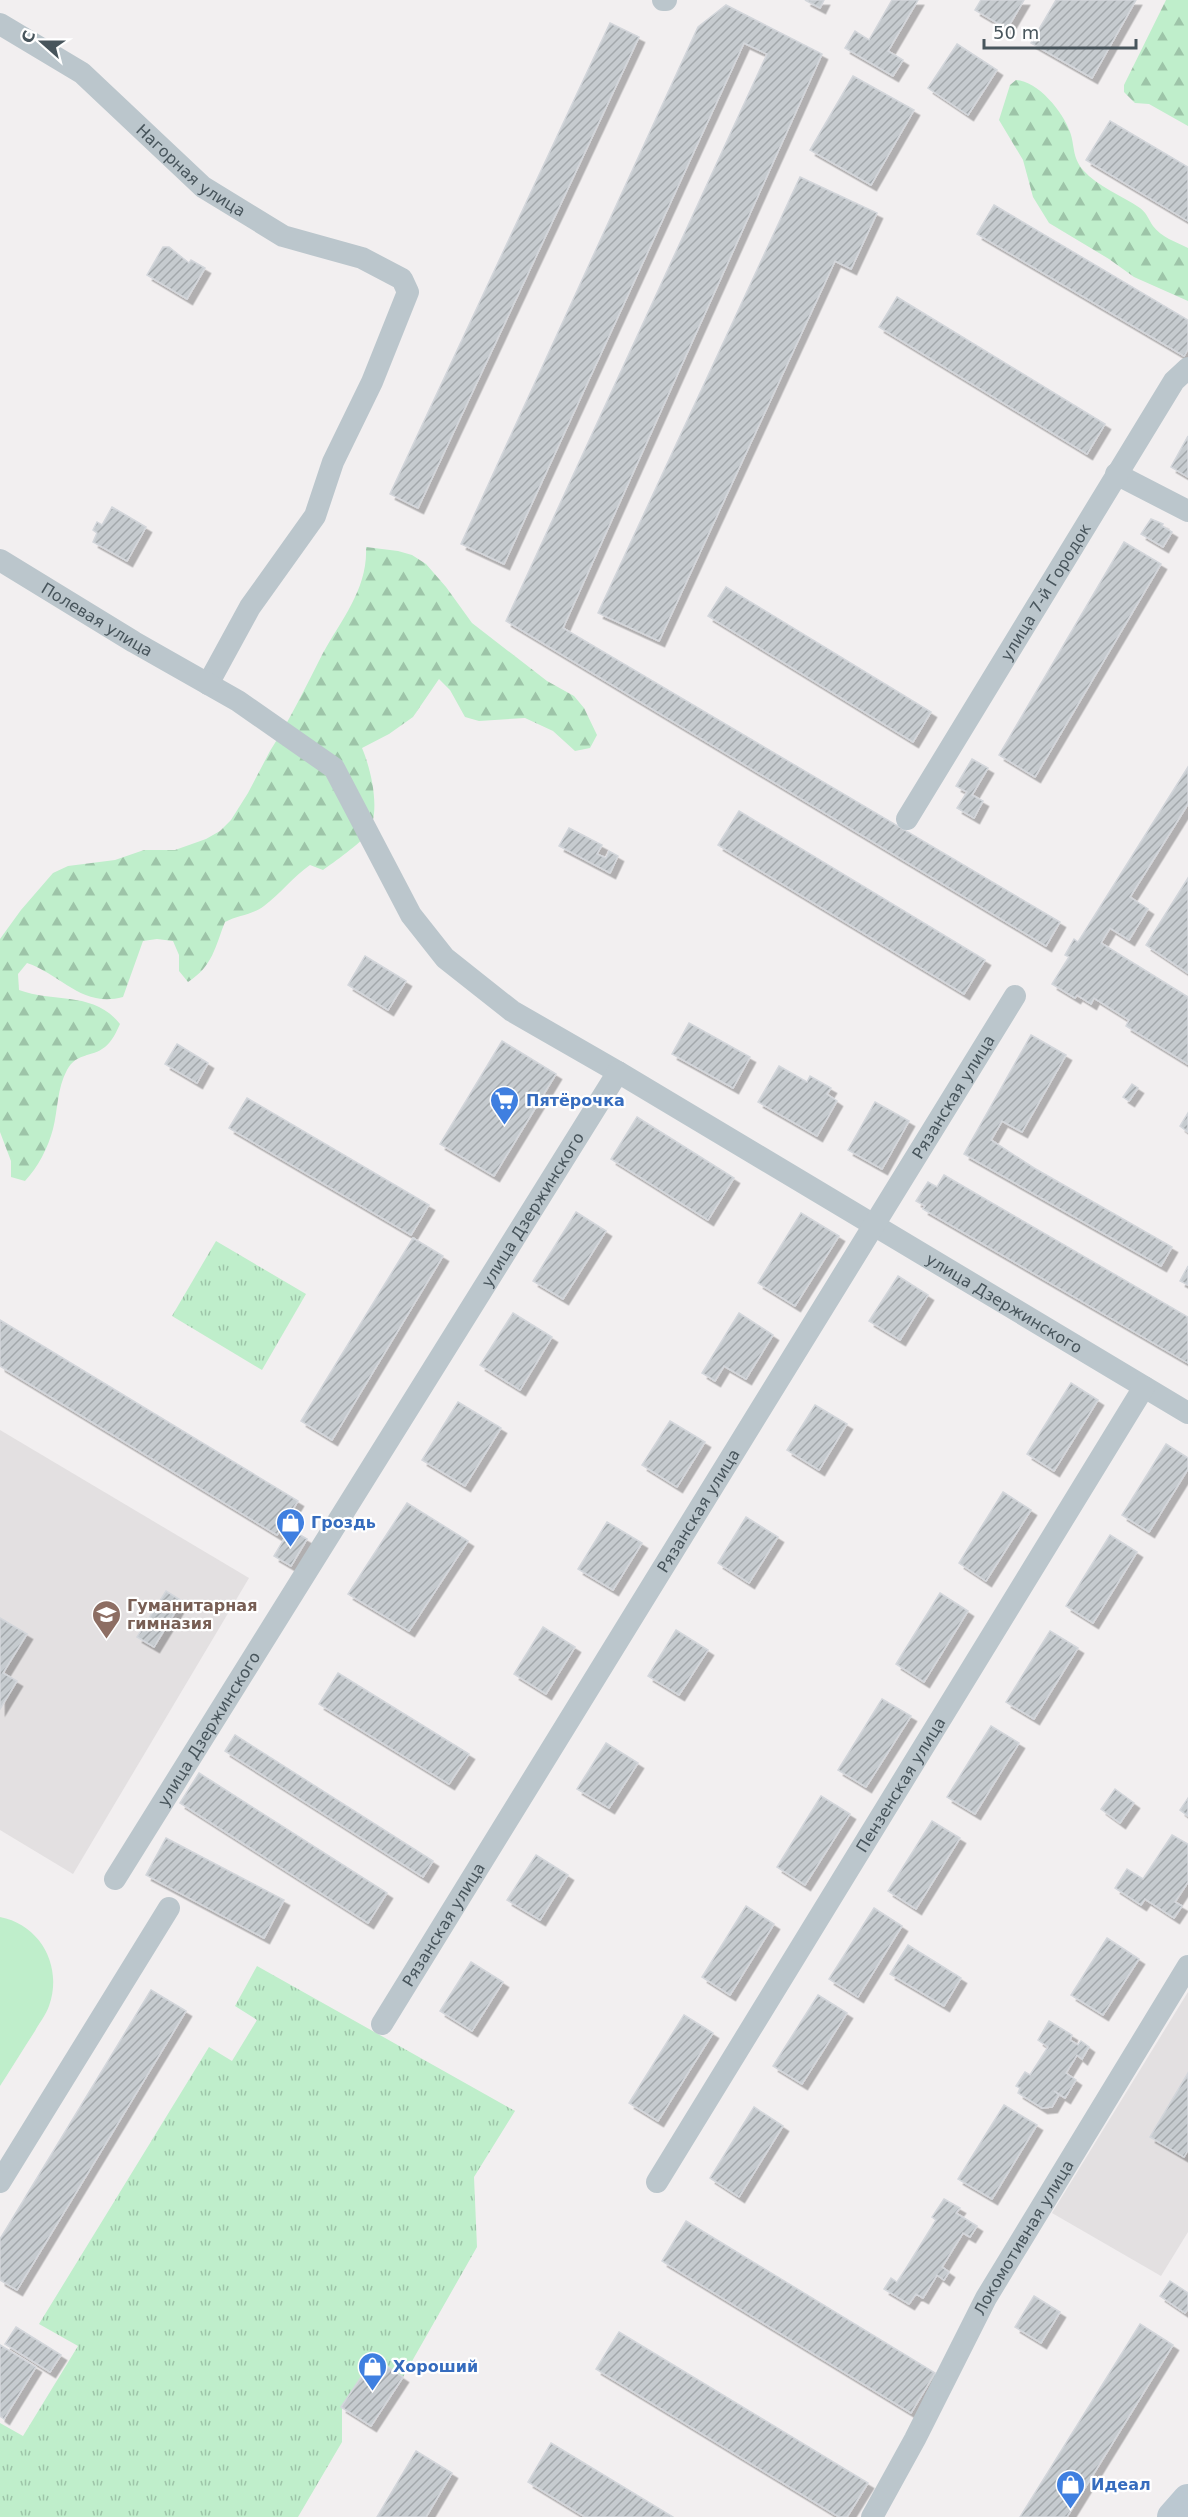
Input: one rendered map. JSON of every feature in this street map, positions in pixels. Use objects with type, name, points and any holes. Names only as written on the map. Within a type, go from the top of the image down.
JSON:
[{"type":"street","name":"Нагорная улица","points":[[0,24],[82,73],[203,187],[283,236],[362,258],[402,279],[408,292],[372,382],[333,462],[315,516],[201,680]]},
{"type":"street","name":"улица 7-й Городок","points":[[907,819],[1116,474],[1174,381],[1188,368]]},
{"type":"street","points":[[1116,474],[1188,511]]},
{"type":"street","name":"Полевая улица","points":[[0,560],[238,701],[334,768],[411,915],[445,958],[512,1011],[618,1072]]},
{"type":"street","name":"Рязанская улица","points":[[382,2024],[1016,996]]},
{"type":"street","name":"улица Дзержинского","points":[[115,1879],[618,1072],[1188,1413]]},
{"type":"street","name":"Пензенская улица","points":[[657,2182],[1144,1387]]},
{"type":"street","points":[[0,2182],[169,1908]]},
{"type":"street","name":"Локомотивная улица","points":[[872,2517],[915,2439],[986,2298],[1188,1966]]},
{"type":"street","points":[[1173,2517],[1188,2500]]},
{"type":"shaded area","name":"Гуманитарная гимназия","points":[[0,1430],[249,1578],[73,1874],[0,1830]]},
{"type":"shaded area","points":[[1188,1992],[1188,2232],[1161,2276],[1052,2213]]},
{"type":"green space","points":[[1166,0],[1188,0],[1188,126],[1149,104],[1135,103],[1124,92],[1124,85]]},
{"type":"green space","points":[[1016,80],[1033,86],[1056,107],[1067,124],[1077,161],[1089,176],[1142,210],[1160,233],[1188,248],[1188,301],[1134,277],[1049,223],[1033,197],[1023,160],[999,120],[1010,85]]},
{"type":"green space","points":[[366,547],[398,551],[412,555],[426,564],[472,623],[547,681],[574,696],[584,708],[597,735],[590,748],[575,751],[553,731],[525,718],[479,721],[465,717],[450,690],[439,679],[413,717],[389,734],[362,748],[374,791],[374,815],[364,838],[323,870],[310,865],[264,906],[225,922],[208,963],[188,982],[179,971],[179,955],[173,941],[157,939],[143,941],[123,997],[96,998],[84,994],[27,963],[18,974],[19,990],[86,1002],[110,1014],[120,1024],[114,1037],[105,1047],[71,1064],[61,1084],[53,1129],[42,1157],[25,1181],[11,1177],[11,1161],[0,1132],[0,939],[53,873],[68,866],[115,860],[144,850],[175,850],[206,839],[220,831],[231,820],[352,603],[363,576]]},
{"type":"green space","points":[[216,1241],[306,1294],[262,1370],[172,1316]]},
{"type":"green space","points":[[0,1917],[27,1929],[37,1938],[50,1963],[53,1991],[48,2009],[0,2086]]},
{"type":"green space","points":[[257,1966],[515,2111],[474,2177],[477,2247],[403,2377],[374,2358],[342,2407],[342,2442],[298,2517],[0,2517],[0,2423],[23,2436],[78,2346],[39,2324],[209,2047],[232,2061],[257,2020],[235,2006]]},
{"type":"building","points":[[805,0],[824,0],[820,8]]},
{"type":"building","points":[[892,0],[918,0],[888,51],[903,60],[893,76],[845,48],[855,31],[869,40]]},
{"type":"building","points":[[981,0],[1024,0],[1007,29],[975,10]]},
{"type":"building","points":[[1056,0],[1136,0],[1092,78],[1031,43]]},
{"type":"building","points":[[726,5],[822,54],[563,628],[1060,922],[1046,946],[506,621],[767,54],[744,43],[504,564],[461,544],[698,27]]},
{"type":"building","points":[[610,23],[639,37],[418,508],[390,494]]},
{"type":"building","points":[[957,44],[997,70],[968,115],[928,88]]},
{"type":"building","points":[[853,76],[914,110],[871,185],[810,150]]},
{"type":"building","points":[[1110,121],[1188,167],[1188,221],[1086,160]]},
{"type":"building","points":[[800,177],[877,213],[851,269],[835,261],[659,641],[598,613]]},
{"type":"building","points":[[994,205],[1188,320],[1188,349],[1184,356],[977,234]]},
{"type":"building","points":[[163,247],[169,247],[189,263],[191,260],[205,268],[187,299],[147,275]]},
{"type":"building","points":[[897,297],[1105,424],[1087,454],[879,327]]},
{"type":"building","points":[[1188,436],[1188,477],[1171,467]]},
{"type":"building","points":[[112,507],[146,527],[127,561],[93,542],[97,533],[93,530],[97,522],[102,525]]},
{"type":"building","points":[[1151,519],[1163,524],[1162,526],[1172,532],[1163,547],[1141,534]]},
{"type":"building","points":[[1124,542],[1161,564],[1035,777],[999,755]]},
{"type":"building","points":[[726,587],[931,712],[913,742],[708,616]]},
{"type":"building","points":[[972,759],[988,768],[972,795],[983,801],[974,818],[957,808],[967,792],[956,786]]},
{"type":"building","points":[[1188,767],[1188,804],[1130,897],[1148,909],[1129,940],[1110,928],[1101,943],[1188,997],[1188,1064],[1126,1026],[1129,1020],[1094,998],[1091,1004],[1077,995],[1075,998],[1052,984],[1069,957],[1065,955],[1074,939],[1078,942]]},
{"type":"building","points":[[739,811],[985,960],[964,994],[718,845]]},
{"type":"building","points":[[569,828],[602,845],[597,854],[606,858],[609,851],[618,856],[610,873],[559,846]]},
{"type":"building","points":[[1188,878],[1188,973],[1146,945]]},
{"type":"building","points":[[365,956],[406,981],[388,1010],[348,985]]},
{"type":"building","points":[[689,1023],[750,1057],[733,1088],[672,1054]]},
{"type":"building","points":[[1031,1035],[1066,1055],[1022,1132],[1002,1121],[991,1140],[1034,1168],[1172,1247],[1161,1266],[964,1154]]},
{"type":"building","points":[[502,1041],[556,1074],[494,1176],[440,1144]]},
{"type":"building","points":[[177,1044],[208,1063],[197,1083],[165,1064]]},
{"type":"building","points":[[779,1066],[807,1082],[810,1076],[831,1088],[827,1094],[837,1101],[817,1136],[758,1102]]},
{"type":"building","points":[[1132,1084],[1138,1088],[1129,1101],[1123,1097]]},
{"type":"building","points":[[247,1098],[429,1205],[411,1235],[229,1128]]},
{"type":"building","points":[[875,1102],[909,1121],[882,1169],[848,1150]]},
{"type":"building","points":[[1188,1113],[1188,1132],[1180,1126]]},
{"type":"building","points":[[637,1117],[734,1178],[708,1220],[611,1159]]},
{"type":"building","points":[[944,1175],[1188,1317],[1188,1363],[923,1209],[925,1206],[916,1201],[928,1182],[937,1187]]},
{"type":"building","points":[[576,1212],[606,1231],[563,1299],[533,1281]]},
{"type":"building","points":[[801,1213],[839,1236],[795,1306],[758,1283]]},
{"type":"building","points":[[413,1238],[443,1256],[332,1440],[301,1421]]},
{"type":"building","points":[[1188,1266],[1188,1285],[1180,1281]]},
{"type":"building","points":[[898,1276],[928,1295],[900,1340],[869,1321]]},
{"type":"building","points":[[513,1313],[552,1337],[520,1390],[480,1365]]},
{"type":"building","points":[[739,1313],[773,1335],[746,1379],[724,1366],[715,1381],[702,1373]]},
{"type":"building","points":[[0,1320],[298,1501],[277,1535],[0,1366]]},
{"type":"building","points":[[1071,1383],[1098,1400],[1054,1471],[1027,1454]]},
{"type":"building","points":[[458,1402],[501,1428],[465,1486],[422,1460]]},
{"type":"building","points":[[815,1405],[847,1424],[819,1470],[787,1450]]},
{"type":"building","points":[[670,1421],[705,1442],[677,1487],[642,1465]]},
{"type":"building","points":[[1166,1444],[1188,1458],[1188,1469],[1149,1532],[1122,1515]]},
{"type":"building","points":[[1003,1492],[1031,1510],[986,1581],[959,1563]]},
{"type":"building","points":[[407,1503],[468,1541],[409,1631],[348,1594]]},
{"type":"building","points":[[746,1517],[778,1537],[749,1583],[718,1563]]},
{"type":"building","points":[[607,1522],[642,1543],[613,1590],[578,1569]]},
{"type":"building","name":"Гроздь","points":[[290,1529],[307,1539],[291,1566],[274,1556]]},
{"type":"building","points":[[1110,1535],[1137,1552],[1093,1623],[1066,1606]]},
{"type":"building","points":[[166,1591],[182,1601],[154,1647],[137,1637]]},
{"type":"building","points":[[940,1593],[968,1611],[924,1682],[896,1664]]},
{"type":"building","points":[[0,1618],[27,1634],[3,1673],[17,1681],[0,1709]]},
{"type":"building","points":[[543,1627],[575,1647],[546,1694],[514,1674]]},
{"type":"building","points":[[676,1630],[708,1650],[679,1695],[648,1676]]},
{"type":"building","points":[[1050,1631],[1078,1648],[1034,1719],[1006,1702]]},
{"type":"building","points":[[338,1673],[469,1754],[449,1784],[319,1704]]},
{"type":"building","points":[[882,1699],[911,1716],[866,1787],[838,1770]]},
{"type":"building","points":[[991,1726],[1019,1743],[975,1814],[947,1797]]},
{"type":"building","points":[[235,1735],[433,1861],[423,1877],[225,1751]]},
{"type":"building","points":[[606,1743],[638,1763],[609,1808],[577,1789]]},
{"type":"building","points":[[199,1773],[387,1893],[368,1923],[180,1803]]},
{"type":"building","points":[[1115,1789],[1134,1803],[1120,1823],[1101,1809]]},
{"type":"building","points":[[821,1796],[850,1814],[805,1885],[777,1867]]},
{"type":"building","points":[[1188,1798],[1188,1816],[1180,1810]]},
{"type":"building","points":[[932,1821],[960,1838],[916,1909],[888,1891]]},
{"type":"building","points":[[1172,1835],[1188,1844],[1188,1882],[1175,1902],[1182,1906],[1174,1918],[1145,1899],[1141,1905],[1115,1888],[1127,1869],[1143,1879]]},
{"type":"building","points":[[166,1838],[284,1900],[264,1938],[146,1875]]},
{"type":"building","points":[[536,1855],[568,1875],[540,1920],[507,1900]]},
{"type":"building","points":[[746,1906],[774,1924],[730,1995],[702,1977]]},
{"type":"building","points":[[874,1908],[902,1926],[858,1997],[829,1979]]},
{"type":"building","points":[[1107,1938],[1139,1959],[1103,2015],[1071,1995]]},
{"type":"building","points":[[908,1945],[961,1978],[944,2006],[890,1974]]},
{"type":"building","points":[[471,1962],[503,1982],[472,2031],[440,2011]]},
{"type":"building","points":[[151,1990],[186,2011],[17,2290],[0,2280],[0,2239]]},
{"type":"building","points":[[818,1995],[847,2013],[802,2084],[773,2066]]},
{"type":"building","points":[[684,2015],[713,2033],[658,2121],[629,2103]]},
{"type":"building","points":[[1049,2021],[1072,2035],[1070,2040],[1078,2045],[1081,2041],[1089,2047],[1082,2059],[1077,2055],[1066,2073],[1076,2080],[1065,2098],[1054,2091],[1059,2095],[1052,2107],[1042,2108],[1018,2093],[1020,2088],[1016,2086],[1025,2072],[1030,2075],[1048,2047],[1038,2040]]},
{"type":"building","points":[[1188,2073],[1188,2150],[1184,2157],[1150,2137]]},
{"type":"building","points":[[1004,2105],[1037,2125],[992,2199],[958,2179]]},
{"type":"building","points":[[754,2107],[783,2126],[739,2197],[710,2178]]},
{"type":"building","points":[[944,2199],[960,2208],[956,2213],[977,2226],[970,2237],[963,2233],[942,2267],[949,2272],[944,2280],[937,2275],[923,2298],[916,2294],[909,2304],[884,2289],[891,2278],[897,2282],[905,2270],[936,2220],[932,2217]]},
{"type":"building","points":[[686,2221],[935,2373],[911,2413],[662,2261]]},
{"type":"building","points":[[1170,2281],[1188,2293],[1188,2309],[1185,2313],[1160,2296]]},
{"type":"building","points":[[1034,2296],[1060,2312],[1041,2343],[1015,2327]]},
{"type":"building","points":[[1140,2324],[1173,2345],[1067,2517],[1020,2517]]},
{"type":"building","points":[[16,2327],[61,2355],[50,2372],[5,2344]]},
{"type":"building","points":[[619,2332],[868,2483],[847,2517],[839,2517],[596,2369]]},
{"type":"building","points":[[0,2345],[36,2367],[4,2419],[0,2416]]},
{"type":"building","name":"Хороший","points":[[374,2358],[403,2377],[371,2426],[341,2407]]},
{"type":"building","points":[[551,2443],[673,2517],[585,2517],[528,2482]]},
{"type":"building","points":[[416,2451],[452,2473],[426,2517],[377,2517]]},
{"type":"place","name":"Пятёрочка","points":[[505,1126]]},
{"type":"place","name":"Гроздь","points":[[290,1548]]},
{"type":"place","name":"Гуманитарная гимназия","points":[[106,1640]]},
{"type":"place","name":"Хороший","points":[[372,2392]]},
{"type":"place","name":"Идеал","points":[[1070,2510]]}]
